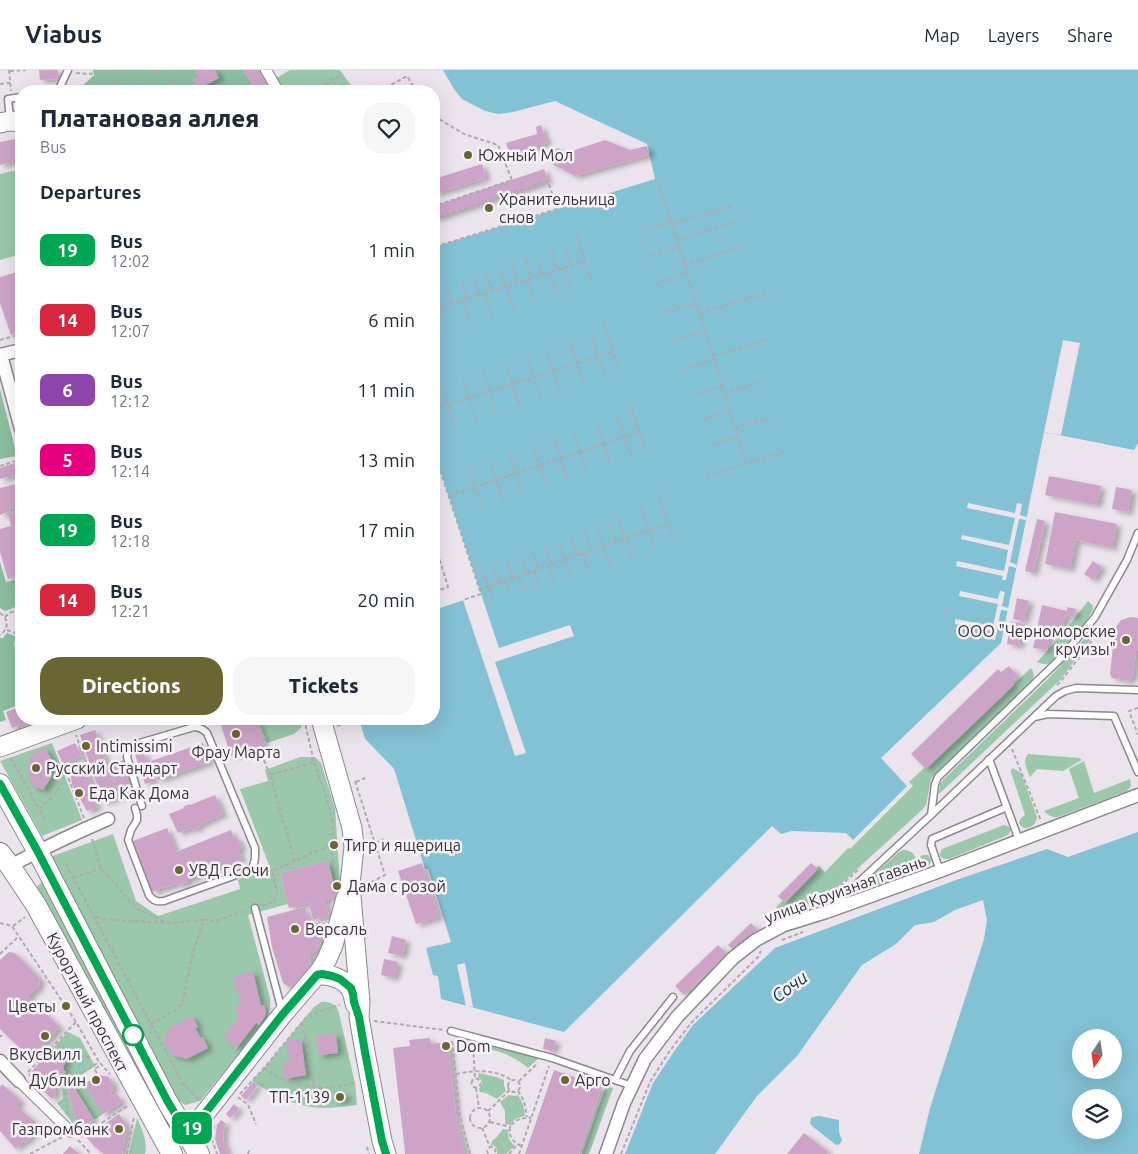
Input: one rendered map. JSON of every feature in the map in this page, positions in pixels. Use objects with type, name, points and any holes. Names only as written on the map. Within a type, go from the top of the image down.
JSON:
[{"type":"main road","points":[[188,1135],[208,1107],[282,1015],[317,975],[333,946],[350,884],[354,846],[352,828],[330,725]]},
{"type":"main road","points":[[4,751],[78,726]]},
{"type":"main road","name":"Курортный проспект","points":[[0,784],[38,852],[168,1102],[199,1154]]},
{"type":"main road","name":"Курортный проспект","points":[[5,860],[36,905],[172,1154]]},
{"type":"main road","points":[[350,884],[365,1052],[386,1154]]},
{"type":"main road","points":[[317,975],[332,976],[346,983],[351,988],[354,1002],[363,1018]]},
{"type":"street","points":[[266,70],[275,85]]},
{"type":"street","points":[[15,352],[1,355],[15,407]]},
{"type":"street","name":"улица Круизная гавань","points":[[606,1154],[624,1103],[645,1060],[677,1017],[733,958],[756,940],[784,925],[940,871],[1138,795]]},
{"type":"street","points":[[5,860],[38,852],[108,819]]},
{"type":"street","points":[[0,1061],[71,1132]]},
{"type":"lane","points":[[61,85],[68,70]]},
{"type":"lane","points":[[10,122],[8,99],[15,98]]},
{"type":"lane","points":[[931,815],[935,784],[938,777],[1061,658],[1095,617],[1138,534]]},
{"type":"lane","points":[[826,912],[1056,696],[1064,691],[1076,688],[1138,690]]},
{"type":"lane","points":[[1033,718],[1048,714],[1114,716],[1138,772]]},
{"type":"lane","points":[[194,727],[203,729],[207,733],[255,848],[256,856],[253,867],[241,874],[164,901],[155,901],[149,896],[128,840],[137,820],[139,807],[127,757],[130,748],[133,745],[194,727]]},
{"type":"lane","points":[[989,759],[1019,840]]},
{"type":"lane","points":[[940,871],[931,845],[932,839],[1007,807]]},
{"type":"lane","points":[[255,908],[282,1015]]},
{"type":"lane","points":[[614,1080],[630,1051],[674,997]]},
{"type":"lane","points":[[451,1031],[545,1056],[632,1086]]},
{"type":"path","points":[[12,98],[9,71],[26,70]]},
{"type":"path","points":[[76,74],[94,75],[138,70]]},
{"type":"path","points":[[147,85],[153,70]]},
{"type":"path","points":[[157,70],[176,85]]},
{"type":"path","points":[[106,74],[118,85]]},
{"type":"path","points":[[324,85],[342,74]]},
{"type":"path","points":[[391,85],[407,76],[412,85]]},
{"type":"path","points":[[0,84],[10,83]]},
{"type":"path","points":[[440,120],[464,134],[498,145],[512,180],[440,204]]},
{"type":"path","points":[[658,179],[746,463]]},
{"type":"path","points":[[440,217],[548,181],[557,209],[440,245]]},
{"type":"path","points":[[643,230],[732,206]]},
{"type":"path","points":[[677,240],[737,221]]},
{"type":"path","points":[[576,235],[591,280]]},
{"type":"path","points":[[652,256],[679,247]]},
{"type":"path","points":[[684,265],[741,247]]},
{"type":"path","points":[[565,248],[570,266]]},
{"type":"path","points":[[552,252],[558,270]]},
{"type":"path","points":[[538,258],[543,274]]},
{"type":"path","points":[[526,260],[531,278]]},
{"type":"path","points":[[447,329],[440,307],[585,261]]},
{"type":"path","points":[[512,265],[518,283]]},
{"type":"path","points":[[563,268],[570,292]]},
{"type":"path","points":[[500,270],[514,310]]},
{"type":"path","points":[[551,272],[558,294]]},
{"type":"path","points":[[486,273],[492,291]]},
{"type":"path","points":[[656,284],[687,274]]},
{"type":"path","points":[[473,278],[479,295]]},
{"type":"path","points":[[527,280],[535,304]]},
{"type":"path","points":[[462,281],[467,298]]},
{"type":"path","points":[[447,286],[453,303]]},
{"type":"path","points":[[700,314],[770,292]]},
{"type":"path","points":[[485,293],[492,316]]},
{"type":"path","points":[[462,300],[470,322]]},
{"type":"path","points":[[664,313],[696,303]]},
{"type":"path","points":[[604,324],[619,370]]},
{"type":"path","points":[[674,340],[705,331]]},
{"type":"path","points":[[591,334],[604,376]]},
{"type":"path","points":[[0,340],[15,336]]},
{"type":"path","points":[[713,356],[768,339]]},
{"type":"path","points":[[570,342],[584,383]]},
{"type":"path","points":[[546,350],[560,391]]},
{"type":"path","points":[[440,407],[613,352]]},
{"type":"path","points":[[527,356],[540,397]]},
{"type":"path","points":[[683,369],[714,360]]},
{"type":"path","points":[[506,363],[520,405]]},
{"type":"path","points":[[482,370],[496,412]]},
{"type":"path","points":[[463,378],[476,419]]},
{"type":"path","points":[[724,393],[761,382]]},
{"type":"path","points":[[442,385],[455,426]]},
{"type":"path","points":[[695,394],[722,386]]},
{"type":"path","points":[[630,404],[646,451]]},
{"type":"path","points":[[703,420],[730,411]]},
{"type":"path","points":[[617,416],[631,456]]},
{"type":"path","points":[[735,428],[772,416]]},
{"type":"path","points":[[596,423],[610,464]]},
{"type":"path","points":[[573,431],[587,472]]},
{"type":"path","points":[[448,496],[639,432]]},
{"type":"path","points":[[711,445],[738,436]]},
{"type":"path","points":[[554,438],[568,479]]},
{"type":"path","points":[[533,445],[547,486]]},
{"type":"path","points":[[706,476],[784,452]]},
{"type":"path","points":[[509,453],[523,494]]},
{"type":"path","points":[[1,466],[15,460]]},
{"type":"path","points":[[490,460],[504,502]]},
{"type":"path","points":[[469,468],[482,509]]},
{"type":"path","points":[[440,471],[481,594],[463,600]]},
{"type":"path","points":[[658,494],[674,539]]},
{"type":"path","points":[[641,506],[655,547]]},
{"type":"path","points":[[618,515],[632,556]]},
{"type":"path","points":[[480,590],[668,523]]},
{"type":"path","points":[[597,524],[610,565]]},
{"type":"path","points":[[610,524],[617,541]]},
{"type":"path","points":[[584,532],[591,551]]},
{"type":"path","points":[[571,539],[577,555]]},
{"type":"path","points":[[559,543],[571,577]]},
{"type":"path","points":[[546,548],[552,564]]},
{"type":"path","points":[[532,552],[538,569]]},
{"type":"path","points":[[583,554],[589,572]]},
{"type":"path","points":[[521,557],[527,573]]},
{"type":"path","points":[[440,561],[448,588],[440,590]]},
{"type":"path","points":[[508,562],[513,578]]},
{"type":"path","points":[[548,566],[554,583]]},
{"type":"path","points":[[494,567],[500,583]]},
{"type":"path","points":[[482,570],[493,600]]},
{"type":"path","points":[[534,571],[539,586]]},
{"type":"path","points":[[519,576],[524,591]]},
{"type":"path","points":[[505,581],[510,594]]},
{"type":"path","points":[[5,617],[9,613],[15,612]]},
{"type":"path","points":[[0,613],[5,617],[7,623],[6,629],[0,635]]},
{"type":"path","points":[[6,629],[15,633]]},
{"type":"path","points":[[1138,708],[1129,711],[1138,735]]},
{"type":"path","points":[[259,725],[270,758]]},
{"type":"path","points":[[95,917],[167,924],[204,920],[215,921],[237,913],[270,905],[275,901],[277,895],[272,871],[330,846],[333,838],[332,820],[314,762],[305,725]]},
{"type":"path","points":[[65,770],[86,764],[76,734],[78,726]]},
{"type":"path","points":[[1009,740],[1044,831]]},
{"type":"path","points":[[4,751],[45,821]]},
{"type":"path","points":[[264,760],[294,861]]},
{"type":"path","points":[[270,775],[314,762]]},
{"type":"path","points":[[39,809],[56,794],[62,784],[65,770]]},
{"type":"path","points":[[65,770],[88,828],[101,868],[136,908],[167,924]]},
{"type":"path","points":[[355,782],[365,778]]},
{"type":"path","points":[[375,843],[384,840]]},
{"type":"path","points":[[66,864],[182,1082],[208,1107]]},
{"type":"path","points":[[74,878],[101,868]]},
{"type":"path","points":[[0,923],[12,926],[25,918]]},
{"type":"path","points":[[151,1024],[182,1004],[194,952],[204,920]]},
{"type":"path","points":[[12,926],[76,1022],[99,1062],[112,1076]]},
{"type":"path","points":[[783,940],[810,930]]},
{"type":"path","points":[[0,954],[18,937]]},
{"type":"path","points":[[621,1154],[650,1082],[669,1052],[691,1023],[758,957],[762,949]]},
{"type":"path","points":[[256,1124],[248,1105],[236,1098],[308,1015],[344,1003]]},
{"type":"path","points":[[363,1018],[451,1031],[460,1116],[470,1154]]},
{"type":"path","points":[[19,1080],[76,1022]]},
{"type":"path","points":[[301,1022],[315,1087]]},
{"type":"path","points":[[472,1037],[475,1079],[471,1084],[476,1088],[479,1108]]},
{"type":"path","points":[[57,1042],[72,1053],[80,1056],[90,1056]]},
{"type":"path","points":[[518,1081],[545,1056]]},
{"type":"path","points":[[30,1154],[71,1132],[65,1084],[99,1062]]},
{"type":"path","points":[[96,1073],[94,1069],[102,1064]]},
{"type":"path","points":[[519,1154],[549,1067]]},
{"type":"path","points":[[264,1068],[279,1078],[301,1085],[325,1088],[358,1083]]},
{"type":"path","points":[[456,1074],[475,1070],[493,1073],[518,1081]]},
{"type":"path","points":[[475,1079],[480,1082],[480,1085],[476,1088]]},
{"type":"path","points":[[510,1090],[508,1085],[512,1080]]},
{"type":"path","points":[[518,1081],[521,1085],[518,1091]]},
{"type":"path","points":[[510,1090],[518,1091]]},
{"type":"path","points":[[488,1111],[510,1090]]},
{"type":"path","points":[[518,1091],[524,1101],[527,1118]]},
{"type":"path","points":[[91,1154],[77,1139],[128,1105],[135,1116],[127,1154]]},
{"type":"path","points":[[479,1108],[488,1111],[490,1117],[490,1122],[482,1128],[474,1127],[470,1122],[472,1112],[479,1108]]},
{"type":"path","points":[[522,1146],[511,1139],[511,1127],[518,1119],[531,1118]]},
{"type":"path","points":[[490,1122],[511,1127]]},
{"type":"path","points":[[214,1125],[212,1139],[217,1154]]},
{"type":"path","points":[[482,1128],[490,1147],[495,1148],[494,1154]]},
{"type":"path","points":[[509,1154],[518,1144]]},
{"type":"path","points":[[488,1154],[487,1151],[490,1147]]},
{"type":"path","points":[[367,1148],[369,1154]]},
{"type":"path","points":[[248,1154],[250,1149]]},
{"type":"green space","points":[[93,70],[243,70],[252,85],[83,85],[94,75]]},
{"type":"green space","points":[[290,70],[340,70],[351,85],[274,85],[271,81]]},
{"type":"green space","points":[[15,170],[15,256],[0,260],[0,174]]},
{"type":"green space","points":[[0,389],[15,448],[15,456],[0,459]]},
{"type":"green space","points":[[0,562],[6,582],[15,580],[15,607],[5,611],[0,608]]},
{"type":"green space","points":[[1088,601],[1093,606],[1093,611],[1071,641],[1052,662],[1042,664],[1037,662],[1064,632]]},
{"type":"green space","points":[[7,633],[15,636],[15,706],[3,711],[6,720],[0,722],[0,638],[3,638]]},
{"type":"green space","points":[[1085,638],[1092,638],[1060,680],[939,794],[940,784],[944,779],[1050,677]]},
{"type":"green space","points":[[1031,668],[1034,676],[1031,683],[931,779],[926,805],[922,810],[823,900],[785,912],[776,907],[819,866],[825,872],[848,848],[850,849],[913,786],[909,782]]},
{"type":"green space","points":[[260,725],[302,725],[294,734],[267,743]]},
{"type":"green space","points":[[52,743],[82,820],[42,836],[0,761]]},
{"type":"green space","points":[[1028,754],[1079,758],[1082,760],[1063,771],[1037,769],[1030,777],[1025,763]]},
{"type":"green space","points":[[300,757],[315,757],[321,763],[335,808],[341,896],[337,882],[333,882],[328,861],[280,873],[288,904],[248,915],[270,998],[269,1013],[265,1022],[200,1101],[185,1105],[176,1099],[50,857],[113,834],[136,901],[158,916],[240,889],[238,880],[269,865],[240,789],[268,781],[265,770]]},
{"type":"green space","points":[[1084,761],[1094,793],[1130,779],[1131,786],[1127,791],[1058,817],[1049,815],[1044,811],[1079,798],[1069,769]]},
{"type":"green space","points":[[1013,768],[1021,773],[1037,817],[1034,824],[1030,827],[1022,827],[1019,823],[1025,815],[1011,772]]},
{"type":"green space","points":[[1004,825],[1011,830],[1008,835],[949,859],[944,859],[940,856],[942,849]]},
{"type":"green space","points":[[903,850],[913,853],[916,859],[923,855],[928,855],[931,862],[928,867],[873,888],[868,880]]},
{"type":"green space","points":[[43,882],[177,1133],[170,1137],[133,1059],[36,887]]},
{"type":"green space","points":[[321,1002],[331,1003],[338,1009],[355,1083],[357,1105],[322,1108],[293,1103],[252,1081],[314,1007]]},
{"type":"green space","points":[[68,1032],[80,1038],[95,1066],[79,1076],[103,1114],[96,1119],[93,1118],[72,1084],[67,1087],[78,1130],[57,1103],[63,1099],[61,1077],[66,1072],[63,1066],[67,1061],[54,1047]]},
{"type":"green space","points":[[474,1040],[540,1057],[528,1068],[503,1053],[489,1049],[475,1049]]},
{"type":"green space","points":[[479,1073],[504,1080],[506,1091],[497,1099],[480,1092],[479,1089],[482,1084],[478,1077]]},
{"type":"green space","points":[[606,1086],[613,1088],[589,1154],[582,1154]]},
{"type":"green space","points":[[509,1095],[518,1095],[523,1104],[525,1116],[515,1119],[510,1125],[505,1124],[505,1111],[500,1102]]},
{"type":"green space","points":[[137,1118],[145,1140],[145,1154],[129,1154]]},
{"type":"green space","points":[[503,1129],[509,1130],[509,1139],[515,1146],[506,1154],[497,1154],[496,1148],[491,1145],[492,1141]]},
{"type":"water","points":[[443,70],[1138,70],[1138,443],[1134,450],[1044,432],[1001,643],[881,758],[907,786],[853,840],[846,833],[792,831],[781,834],[772,826],[564,1032],[441,999],[438,976],[433,975],[426,948],[450,942],[394,769],[365,739],[361,725],[440,725],[440,608],[481,594],[440,470],[440,245],[655,179],[647,144],[555,101],[498,114],[485,111],[462,99]]},
{"type":"water","name":"Сочи","points":[[1138,832],[1138,1154],[919,1154],[930,1108],[984,939],[987,920],[983,900],[955,910],[934,922],[915,925],[896,944],[862,965],[797,1056],[757,1096],[715,1154],[625,1154],[653,1083],[693,1025],[775,948],[956,880],[1047,849],[1068,857]]},
{"type":"water","points":[[819,1116],[839,1120],[839,1132],[842,1140],[840,1144],[836,1145],[812,1126],[810,1123],[811,1118]]},
{"type":"pier","points":[[556,207],[557,209],[440,245],[440,243]]},
{"type":"pier","points":[[1063,340],[1080,343],[1061,435],[1044,432]]},
{"type":"pier","points":[[440,470],[499,648],[570,625],[574,636],[495,662],[526,753],[515,756],[463,600],[440,608],[440,606],[478,592],[440,478]]},
{"type":"pier","points":[[968,503],[1015,513],[1017,503],[1022,504],[1020,515],[1027,517],[1026,520],[1019,519],[1010,562],[1017,565],[1016,568],[1009,566],[1006,580],[1002,580],[1003,576],[956,566],[957,561],[1004,571],[1008,550],[961,539],[962,535],[1009,545],[1015,518],[967,508]]},
{"type":"pier","points":[[960,591],[998,599],[1000,591],[1005,592],[1002,606],[1008,608],[1008,611],[1001,610],[995,640],[990,639],[992,631],[955,624],[955,619],[993,626],[998,604],[959,596]]},
{"type":"pier","points":[[359,725],[361,725],[365,739],[394,769],[424,869],[428,869],[451,942],[440,945],[439,942],[448,940],[426,872],[422,870],[391,770],[363,741]]},
{"type":"pier","points":[[465,963],[473,1007],[466,1006],[457,965]]},
{"type":"building","points":[[39,70],[58,70],[59,79],[40,80]]},
{"type":"building","points":[[194,70],[215,70],[219,78],[206,85],[196,85],[192,79],[198,77]]},
{"type":"building","points":[[243,70],[265,70],[274,85],[252,85]]},
{"type":"building","points":[[541,125],[547,143],[510,155],[506,143],[537,134],[536,127]]},
{"type":"building","points":[[15,139],[15,161],[0,165],[0,142]]},
{"type":"building","points":[[605,140],[630,150],[647,146],[649,155],[575,176],[549,162],[545,152],[559,148],[566,153]]},
{"type":"building","points":[[482,164],[486,178],[440,192],[440,177]]},
{"type":"building","points":[[544,169],[548,181],[440,217],[440,204]]},
{"type":"building","points":[[15,273],[15,334],[11,335],[0,303],[0,277]]},
{"type":"building","points":[[14,463],[15,475],[0,479],[0,468]]},
{"type":"building","points":[[1049,476],[1101,486],[1097,505],[1045,495]]},
{"type":"building","points":[[15,484],[15,507],[10,509],[11,511],[0,515],[0,488]]},
{"type":"building","points":[[1116,487],[1132,490],[1128,512],[1112,509]]},
{"type":"building","points":[[15,512],[15,577],[8,579],[0,552],[0,529],[11,526],[8,514]]},
{"type":"building","points":[[1055,512],[1117,524],[1112,548],[1076,540],[1070,569],[1045,564]]},
{"type":"building","points":[[1037,519],[1045,521],[1033,573],[1025,571]]},
{"type":"building","points":[[1093,561],[1102,567],[1093,580],[1084,574]]},
{"type":"building","points":[[1017,598],[1029,601],[1024,621],[1013,619]]},
{"type":"building","points":[[1042,605],[1067,611],[1067,607],[1076,609],[1074,617],[1066,615],[1062,629],[1051,627],[1047,650],[1033,648]]},
{"type":"building","name":"ООО \"Черноморские круизы\"","points":[[1131,617],[1138,618],[1138,651],[1136,651],[1133,677],[1129,681],[1112,678],[1110,674],[1115,628],[1121,620]]},
{"type":"building","points":[[1011,621],[1023,624],[1019,646],[1007,644]]},
{"type":"building","points":[[1009,666],[1018,676],[1011,682],[1014,685],[926,769],[911,754],[998,669],[1001,672]]},
{"type":"building","points":[[15,708],[15,725],[21,725],[12,728],[6,712]]},
{"type":"building","points":[[221,725],[258,725],[265,744],[231,756]]},
{"type":"building","points":[[95,730],[118,797],[103,802],[80,735]]},
{"type":"building","points":[[75,743],[82,756],[63,764],[57,751]]},
{"type":"building","points":[[203,743],[210,762],[158,780],[151,761]]},
{"type":"building","points":[[45,748],[54,764],[50,768],[52,776],[43,790],[37,787],[36,789],[33,785],[28,768],[30,759],[35,752],[38,749]]},
{"type":"building","points":[[143,751],[154,782],[145,784],[135,754]]},
{"type":"building","points":[[123,760],[135,791],[120,797],[109,765]]},
{"type":"building","points":[[85,766],[93,789],[90,791],[97,807],[87,811],[72,784],[71,778],[72,772]]},
{"type":"building","points":[[215,795],[223,814],[199,825],[200,827],[193,830],[192,828],[178,833],[169,814],[189,804]]},
{"type":"building","name":"УВД г.Сочи","points":[[167,828],[176,852],[231,830],[234,838],[237,837],[242,848],[238,850],[242,859],[187,880],[188,882],[180,885],[177,883],[152,892],[133,841]]},
{"type":"building","points":[[328,861],[333,882],[337,882],[341,896],[325,900],[329,916],[313,920],[309,903],[289,908],[280,873]]},
{"type":"building","points":[[422,863],[439,917],[416,924],[398,871]]},
{"type":"building","points":[[811,863],[818,869],[785,903],[778,896]]},
{"type":"building","name":"Версаль","points":[[305,907],[310,925],[320,922],[321,942],[311,954],[307,975],[298,985],[292,987],[283,983],[272,947],[267,917]]},
{"type":"building","points":[[751,923],[757,929],[734,951],[728,945]]},
{"type":"building","points":[[392,936],[406,940],[402,956],[388,953]]},
{"type":"building","points":[[718,945],[727,954],[684,995],[675,986]]},
{"type":"building","points":[[9,952],[15,953],[39,978],[39,986],[28,997],[60,1027],[30,1058],[0,1029],[0,960]]},
{"type":"building","points":[[384,959],[398,962],[394,978],[381,975]]},
{"type":"building","points":[[253,971],[261,1006],[264,1005],[266,1011],[265,1016],[259,1025],[256,1023],[236,1049],[224,1036],[239,1017],[235,1008],[241,1004],[233,977]]},
{"type":"building","points":[[192,1016],[198,1027],[195,1028],[201,1038],[203,1037],[208,1048],[187,1059],[172,1055],[164,1042],[169,1028]]},
{"type":"building","points":[[336,1034],[338,1053],[319,1055],[316,1036]]},
{"type":"building","points":[[430,1038],[431,1044],[448,1042],[457,1123],[465,1154],[405,1154],[393,1048],[410,1046],[409,1040]]},
{"type":"building","points":[[545,1038],[556,1041],[553,1051],[543,1049]]},
{"type":"building","points":[[301,1039],[306,1075],[285,1079],[282,1063],[290,1062],[286,1041]]},
{"type":"building","points":[[54,1047],[65,1056],[64,1058],[67,1061],[63,1066],[66,1072],[56,1081],[56,1094],[52,1099],[28,1075]]},
{"type":"building","points":[[554,1070],[602,1087],[579,1154],[525,1154]]},
{"type":"building","points":[[99,1075],[109,1077],[114,1086],[112,1096],[117,1094],[122,1102],[103,1114],[84,1084]]},
{"type":"building","points":[[253,1082],[258,1085],[246,1100],[241,1096]]},
{"type":"building","points":[[2,1084],[21,1101],[16,1106],[39,1125],[25,1143],[23,1141],[16,1149],[0,1131],[0,1087]]},
{"type":"building","points":[[72,1084],[93,1118],[92,1121],[78,1130],[67,1087]]},
{"type":"building","name":"ТП-1139","points":[[346,1093],[346,1100],[335,1101],[334,1094]]},
{"type":"building","points":[[234,1104],[239,1109],[230,1118],[226,1114]]},
{"type":"building","points":[[119,1114],[127,1126],[122,1154],[104,1154],[86,1137]]},
{"type":"building","points":[[221,1120],[226,1124],[223,1140],[228,1154],[220,1154],[215,1139],[217,1125]]},
{"type":"building","points":[[804,1133],[828,1152],[827,1154],[787,1154]]},
{"type":"building","points":[[70,1146],[79,1154],[63,1154]]},
{"type":"waterway","points":[[74,1048],[81,1061],[79,1066]]},
{"type":"bus line","name":"19","points":[[0,784],[38,852],[168,1102],[188,1135],[208,1107],[282,1015],[317,975],[322,974],[340,979],[351,988],[359,1017],[386,1154]]},
{"type":"place","name":"Южный Мол","points":[[468,155]]},
{"type":"place","name":"Хранительница снов","points":[[489,208]]},
{"type":"place","name":"ООО \"Черноморские круизы\"","points":[[1126,640]]},
{"type":"place","name":"Фрау Марта","points":[[236,734]]},
{"type":"place","name":"Intimissimi","points":[[86,746]]},
{"type":"place","name":"Русский Стандарт","points":[[36,768]]},
{"type":"place","name":"Еда Как Дома","points":[[79,793]]},
{"type":"place","name":"Тигр и ящерица","points":[[334,845]]},
{"type":"place","name":"УВД г.Сочи","points":[[179,870]]},
{"type":"place","name":"Дама с розой","points":[[337,886]]},
{"type":"place","name":"Версаль","points":[[295,929]]},
{"type":"place","name":"Цветы","points":[[66,1006]]},
{"type":"place","name":"ВкусВилл","points":[[45,1036]]},
{"type":"place","name":"Dom","points":[[446,1046]]},
{"type":"place","name":"Дублин","points":[[96,1080]]},
{"type":"place","name":"Арго","points":[[565,1080]]},
{"type":"place","name":"ТП-1139","points":[[340,1097]]},
{"type":"place","name":"Газпромбанк","points":[[119,1129]]}]
